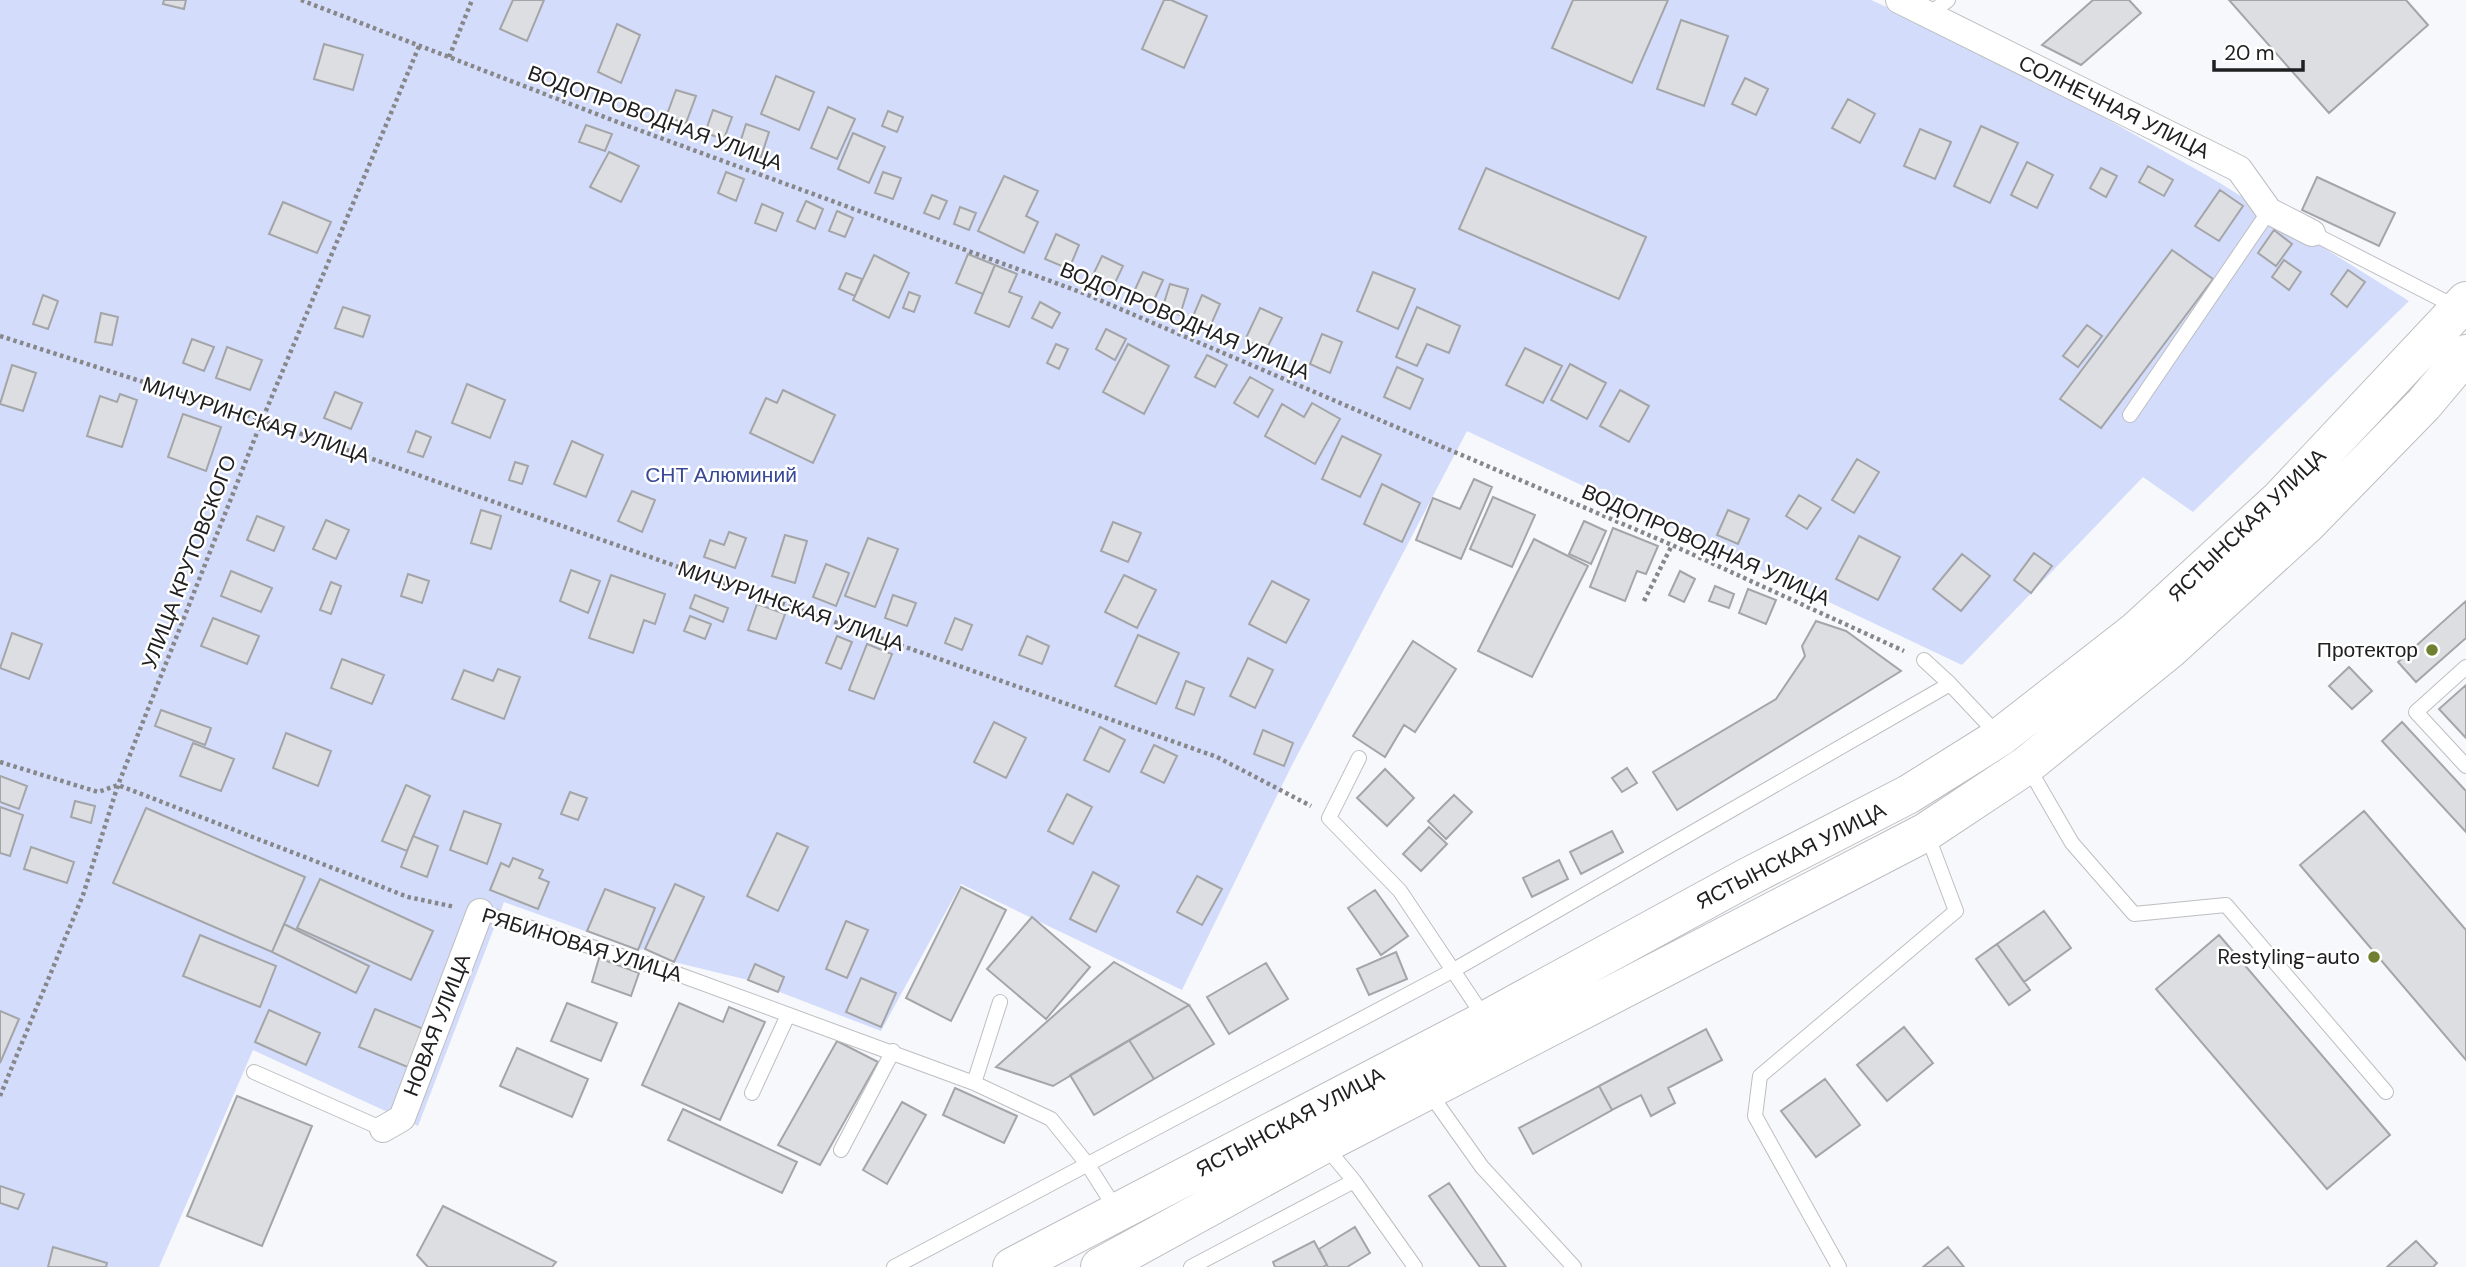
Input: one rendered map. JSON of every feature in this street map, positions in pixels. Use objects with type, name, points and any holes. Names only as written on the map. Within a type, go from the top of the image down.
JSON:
[{"type":"main road","name":"ЯСТЫНСКАЯ УЛИЦА","points":[[1012,1267],[1486,1020],[1746,878],[1909,794],[2000,737],[2136,631],[2280,499],[2463,305]]},
{"type":"main road","name":"ЯСТЫНСКАЯ УЛИЦА","points":[[1100,1267],[1324,1144],[1926,832],[2027,765],[2170,649],[2306,525],[2424,404],[2466,354]]},
{"type":"street","name":"СОЛНЕЧНАЯ УЛИЦА","points":[[1899,0],[1938,7],[2239,169],[2269,211],[2312,233]]},
{"type":"street","name":"НОВАЯ УЛИЦА","points":[[383,1129],[402,1118],[480,912]]},
{"type":"lane","points":[[2130,415],[2269,211]]},
{"type":"lane","points":[[2312,233],[2463,305]]},
{"type":"lane","points":[[1924,660],[2000,737]]},
{"type":"lane","points":[[2466,667],[2416,712],[2466,766]]},
{"type":"lane","points":[[894,1267],[1452,971],[1950,684]]},
{"type":"lane","points":[[1359,758],[1329,818],[1400,891],[1486,1020]]},
{"type":"lane","points":[[2027,765],[2072,843],[2134,914],[2226,905],[2386,1092]]},
{"type":"lane","points":[[1839,1267],[1755,1116],[1760,1076],[1956,911],[1926,832]]},
{"type":"lane","name":"РЯБИНОВАЯ УЛИЦА","points":[[480,912],[672,972],[893,1051],[974,1083],[1052,1119],[1088,1165],[1117,1212]]},
{"type":"lane","points":[[974,1083],[1000,1002]]},
{"type":"lane","points":[[752,1093],[788,1015]]},
{"type":"lane","points":[[841,1150],[893,1051]]},
{"type":"lane","points":[[254,1072],[383,1129]]},
{"type":"lane","points":[[1428,1091],[1482,1167],[1574,1267]]},
{"type":"lane","points":[[1324,1144],[1354,1181],[1415,1267]]},
{"type":"lane","points":[[1191,1267],[1354,1181]]},
{"type":"path","name":"ВОДОПРОВОДНАЯ УЛИЦА","points":[[301,0],[625,125],[1083,293],[1672,545],[1924,660]]},
{"type":"path","points":[[449,57],[472,0]]},
{"type":"path","name":"УЛИЦА КРУТОВСКОГО","points":[[0,1096],[83,895],[118,785],[262,419],[419,44]]},
{"type":"path","name":"МИЧУРИНСКАЯ УЛИЦА","points":[[0,336],[262,419],[1217,757],[1306,803],[1329,818]]},
{"type":"path","points":[[1644,601],[1672,545]]},
{"type":"path","name":"РЯБИНОВАЯ УЛИЦА","points":[[0,762],[98,792],[118,785],[408,897],[480,912]]},
{"type":"green space","name":"СНТ Алюминий","points":[[0,0],[1871,0],[1997,57],[2215,180],[2409,301],[2193,512],[2143,477],[1962,665],[1467,431],[1291,767],[1182,990],[961,884],[881,1031],[748,980],[674,962],[645,949],[638,950],[504,902],[418,1126],[253,1050],[159,1267],[0,1267]]},
{"type":"building","points":[[164,0],[186,0],[184,9],[163,4]]},
{"type":"building","points":[[513,0],[544,0],[527,41],[500,29]]},
{"type":"building","points":[[1164,0],[1171,0],[1207,16],[1184,68],[1142,49]]},
{"type":"building","points":[[1573,0],[1668,0],[1632,83],[1552,48]]},
{"type":"building","points":[[2093,0],[2129,0],[2141,13],[2081,65],[2042,45]]},
{"type":"building","points":[[2229,0],[2406,0],[2428,25],[2329,113]]},
{"type":"building","points":[[1681,20],[1728,36],[1704,106],[1657,89]]},
{"type":"building","points":[[617,24],[640,35],[621,83],[598,72]]},
{"type":"building","points":[[324,44],[363,55],[353,90],[314,79]]},
{"type":"building","points":[[776,76],[814,92],[799,130],[761,114]]},
{"type":"building","points":[[1745,78],[1768,89],[1756,115],[1732,104]]},
{"type":"building","points":[[676,90],[696,96],[686,123],[666,117]]},
{"type":"building","points":[[1848,99],[1875,114],[1860,143],[1832,128]]},
{"type":"building","points":[[828,107],[855,119],[837,159],[811,148]]},
{"type":"building","points":[[713,110],[732,117],[724,139],[705,133]]},
{"type":"building","points":[[888,111],[903,117],[897,132],[882,126]]},
{"type":"building","points":[[746,124],[769,132],[761,157],[738,149]]},
{"type":"building","points":[[586,125],[612,134],[605,151],[579,142]]},
{"type":"building","points":[[1981,126],[2018,143],[1990,203],[1954,186]]},
{"type":"building","points":[[1920,129],[1951,142],[1935,179],[1904,166]]},
{"type":"building","points":[[853,133],[885,147],[869,183],[838,169]]},
{"type":"building","points":[[609,152],[639,166],[621,202],[590,187]]},
{"type":"building","points":[[2027,162],[2053,175],[2037,208],[2011,195]]},
{"type":"building","points":[[2148,166],[2173,180],[2164,196],[2139,182]]},
{"type":"building","points":[[1486,168],[1646,237],[1619,299],[1459,229]]},
{"type":"building","points":[[2101,168],[2117,176],[2106,197],[2090,188]]},
{"type":"building","points":[[726,172],[744,179],[736,201],[718,193]]},
{"type":"building","points":[[883,172],[901,178],[893,199],[875,193]]},
{"type":"building","points":[[1004,176],[1038,191],[1026,216],[1038,222],[1024,253],[978,231]]},
{"type":"building","points":[[2317,177],[2395,213],[2379,246],[2302,210]]},
{"type":"building","points":[[2220,190],[2243,206],[2219,241],[2195,226]]},
{"type":"building","points":[[932,195],[947,201],[939,219],[924,213]]},
{"type":"building","points":[[806,201],[823,209],[815,229],[797,221]]},
{"type":"building","points":[[283,202],[331,222],[317,253],[269,234]]},
{"type":"building","points":[[762,204],[783,213],[776,231],[755,223]]},
{"type":"building","points":[[960,207],[976,213],[969,230],[954,224]]},
{"type":"building","points":[[837,211],[853,218],[845,237],[829,231]]},
{"type":"building","points":[[2274,230],[2292,244],[2276,266],[2258,253]]},
{"type":"building","points":[[1056,234],[1079,245],[1069,269],[1045,259]]},
{"type":"building","points":[[2172,250],[2213,279],[2101,428],[2060,399]]},
{"type":"building","points":[[968,254],[995,265],[983,294],[956,283]]},
{"type":"building","points":[[874,255],[909,273],[889,318],[853,300]]},
{"type":"building","points":[[1102,256],[1123,266],[1113,287],[1092,277]]},
{"type":"building","points":[[2284,260],[2301,272],[2289,290],[2272,277]]},
{"type":"building","points":[[995,265],[1017,274],[1009,292],[1022,297],[1009,327],[975,313]]},
{"type":"building","points":[[2348,270],[2365,282],[2347,307],[2331,294]]},
{"type":"building","points":[[1143,272],[1163,280],[1153,302],[1133,294]]},
{"type":"building","points":[[1373,272],[1415,289],[1398,329],[1357,311]]},
{"type":"building","points":[[846,273],[862,279],[855,296],[839,289]]},
{"type":"building","points":[[1170,284],[1188,289],[1180,315],[1162,309]]},
{"type":"building","points":[[909,292],[920,296],[914,312],[903,308]]},
{"type":"building","points":[[43,295],[58,301],[48,329],[33,324]]},
{"type":"building","points":[[1202,295],[1220,304],[1209,329],[1191,321]]},
{"type":"building","points":[[1040,302],[1060,313],[1052,328],[1032,318]]},
{"type":"building","points":[[343,307],[370,316],[363,337],[335,328]]},
{"type":"building","points":[[1417,307],[1460,326],[1449,353],[1427,344],[1417,366],[1396,357]]},
{"type":"building","points":[[1260,308],[1282,318],[1266,350],[1245,340]]},
{"type":"building","points":[[101,313],[118,317],[112,345],[95,342]]},
{"type":"building","points":[[2087,325],[2102,336],[2078,367],[2063,356]]},
{"type":"building","points":[[1106,329],[1126,339],[1115,360],[1096,349]]},
{"type":"building","points":[[1322,334],[1342,342],[1330,373],[1310,364]]},
{"type":"building","points":[[192,339],[214,347],[204,371],[183,363]]},
{"type":"building","points":[[1056,344],[1068,349],[1059,369],[1047,363]]},
{"type":"building","points":[[1128,344],[1169,366],[1144,414],[1103,392]]},
{"type":"building","points":[[227,347],[262,360],[250,390],[216,378]]},
{"type":"building","points":[[1525,348],[1562,366],[1543,403],[1506,385]]},
{"type":"building","points":[[1207,355],[1227,365],[1215,387],[1195,377]]},
{"type":"building","points":[[1570,364],[1606,383],[1587,419],[1551,400]]},
{"type":"building","points":[[12,365],[36,373],[23,411],[0,404]]},
{"type":"building","points":[[1397,367],[1423,379],[1410,409],[1384,397]]},
{"type":"building","points":[[1250,377],[1273,390],[1258,417],[1234,403]]},
{"type":"building","points":[[467,384],[505,400],[490,438],[452,423]]},
{"type":"building","points":[[783,390],[835,415],[813,463],[750,433],[766,398],[777,403]]},
{"type":"building","points":[[1620,390],[1649,406],[1629,442],[1600,426]]},
{"type":"building","points":[[335,392],[362,403],[351,429],[324,418]]},
{"type":"building","points":[[120,394],[137,400],[122,447],[87,436],[100,396],[117,402]]},
{"type":"building","points":[[1312,403],[1340,419],[1315,464],[1265,436],[1282,404],[1304,417]]},
{"type":"building","points":[[183,414],[221,427],[206,471],[168,457]]},
{"type":"building","points":[[416,431],[431,437],[423,457],[408,452]]},
{"type":"building","points":[[1342,436],[1381,455],[1360,497],[1322,479]]},
{"type":"building","points":[[572,441],[603,455],[586,497],[554,484]]},
{"type":"building","points":[[1857,459],[1879,472],[1854,513],[1832,500]]},
{"type":"building","points":[[515,462],[528,466],[522,484],[509,480]]},
{"type":"building","points":[[1474,479],[1492,487],[1461,559],[1416,540],[1433,498],[1460,509]]},
{"type":"building","points":[[1382,484],[1420,503],[1402,542],[1364,524]]},
{"type":"building","points":[[632,491],[655,500],[642,532],[618,521]]},
{"type":"building","points":[[1799,495],[1821,508],[1807,529],[1786,516]]},
{"type":"building","points":[[1493,497],[1535,515],[1512,567],[1470,549]]},
{"type":"building","points":[[481,510],[501,516],[491,549],[471,543]]},
{"type":"building","points":[[1728,510],[1749,519],[1738,544],[1717,535]]},
{"type":"building","points":[[257,516],[284,527],[274,551],[247,540]]},
{"type":"building","points":[[326,520],[349,530],[336,559],[313,549]]},
{"type":"building","points":[[1584,521],[1606,531],[1591,564],[1569,554]]},
{"type":"building","points":[[1113,522],[1141,533],[1128,562],[1101,551]]},
{"type":"building","points":[[1613,528],[1658,546],[1646,574],[1637,571],[1625,601],[1590,587]]},
{"type":"building","points":[[729,532],[746,538],[735,568],[704,557],[710,540],[724,545]]},
{"type":"building","points":[[785,535],[807,541],[795,583],[772,576]]},
{"type":"building","points":[[1859,536],[1900,557],[1878,600],[1836,579]]},
{"type":"building","points":[[868,538],[898,549],[875,607],[845,596]]},
{"type":"building","points":[[1534,539],[1588,566],[1532,677],[1478,651]]},
{"type":"building","points":[[2034,553],[2052,566],[2031,593],[2014,580]]},
{"type":"building","points":[[1962,554],[1990,576],[1961,611],[1933,589]]},
{"type":"building","points":[[826,564],[849,573],[836,606],[813,597]]},
{"type":"building","points":[[571,570],[600,581],[588,613],[560,601]]},
{"type":"building","points":[[231,571],[272,588],[261,612],[221,596]]},
{"type":"building","points":[[1680,571],[1695,579],[1684,602],[1669,595]]},
{"type":"building","points":[[408,574],[429,581],[422,603],[401,596]]},
{"type":"building","points":[[611,575],[665,594],[655,624],[644,620],[633,653],[589,638]]},
{"type":"building","points":[[1124,575],[1156,590],[1137,628],[1105,612]]},
{"type":"building","points":[[1272,581],[1309,600],[1286,643],[1249,624]]},
{"type":"building","points":[[331,582],[341,586],[331,614],[320,610]]},
{"type":"building","points":[[1715,586],[1734,594],[1729,608],[1709,601]]},
{"type":"building","points":[[1748,589],[1776,600],[1766,624],[1739,613]]},
{"type":"building","points":[[695,595],[728,608],[723,622],[690,608]]},
{"type":"building","points":[[893,595],[916,603],[907,626],[885,618]]},
{"type":"building","name":"Протектор","points":[[2466,601],[2466,638],[2416,682],[2398,662]]},
{"type":"building","points":[[757,604],[785,614],[776,639],[748,630]]},
{"type":"building","points":[[690,616],[711,624],[705,639],[684,631]]},
{"type":"building","points":[[213,618],[259,636],[247,664],[201,646]]},
{"type":"building","points":[[955,618],[972,625],[962,650],[945,643]]},
{"type":"building","points":[[1816,621],[1846,631],[1901,671],[1677,810],[1653,772],[1776,699],[1805,656],[1802,646]]},
{"type":"building","points":[[12,633],[42,644],[29,679],[0,668]]},
{"type":"building","points":[[1138,635],[1179,653],[1156,704],[1115,686]]},
{"type":"building","points":[[837,636],[852,642],[841,669],[826,663]]},
{"type":"building","points":[[1027,636],[1049,646],[1042,664],[1019,655]]},
{"type":"building","points":[[1413,641],[1456,669],[1415,732],[1404,725],[1385,757],[1353,736]]},
{"type":"building","points":[[867,644],[892,654],[874,699],[849,690]]},
{"type":"building","points":[[1248,658],[1273,670],[1255,708],[1230,696]]},
{"type":"building","points":[[342,659],[384,675],[372,704],[331,688]]},
{"type":"building","points":[[2349,667],[2372,691],[2352,709],[2329,686]]},
{"type":"building","points":[[498,669],[520,677],[504,719],[452,699],[464,670],[493,681]]},
{"type":"building","points":[[1186,681],[1204,688],[1194,715],[1176,708]]},
{"type":"building","points":[[2466,685],[2466,738],[2439,709]]},
{"type":"building","points":[[161,710],[211,728],[205,745],[155,726]]},
{"type":"building","points":[[994,722],[1026,738],[1006,778],[974,762]]},
{"type":"building","points":[[2402,722],[2466,791],[2466,832],[2382,741]]},
{"type":"building","points":[[1100,727],[1125,740],[1109,772],[1084,760]]},
{"type":"building","points":[[1263,730],[1293,743],[1284,766],[1254,754]]},
{"type":"building","points":[[286,733],[331,751],[318,786],[273,768]]},
{"type":"building","points":[[193,743],[234,759],[221,791],[180,776]]},
{"type":"building","points":[[1154,745],[1177,756],[1164,783],[1141,772]]},
{"type":"building","points":[[1627,768],[1637,783],[1622,792],[1612,778]]},
{"type":"building","points":[[1385,769],[1414,798],[1387,826],[1357,798]]},
{"type":"building","points":[[0,776],[27,786],[19,809],[0,802]]},
{"type":"building","points":[[406,785],[430,796],[407,851],[382,841]]},
{"type":"building","points":[[570,792],[587,798],[578,820],[561,814]]},
{"type":"building","points":[[1067,794],[1092,807],[1073,844],[1048,831]]},
{"type":"building","points":[[1454,795],[1472,812],[1446,839],[1428,821]]},
{"type":"building","points":[[75,801],[95,806],[91,823],[71,817]]},
{"type":"building","points":[[0,807],[23,815],[10,856],[0,853]]},
{"type":"building","points":[[146,808],[305,877],[272,952],[113,883]]},
{"type":"building","points":[[464,811],[501,824],[487,864],[450,850]]},
{"type":"building","points":[[2364,811],[2466,930],[2466,1060],[2300,865]]},
{"type":"building","points":[[1429,827],[1447,844],[1421,871],[1403,854]]},
{"type":"building","points":[[1612,831],[1623,852],[1581,874],[1570,852]]},
{"type":"building","points":[[777,833],[808,847],[778,911],[747,896]]},
{"type":"building","points":[[413,836],[438,846],[427,877],[401,867]]},
{"type":"building","points":[[31,847],[74,862],[67,883],[24,869]]},
{"type":"building","points":[[513,858],[543,870],[539,878],[549,882],[538,909],[490,890],[501,863],[509,867]]},
{"type":"building","points":[[1559,860],[1568,879],[1532,897],[1523,878]]},
{"type":"building","points":[[1093,872],[1119,886],[1096,932],[1070,919]]},
{"type":"building","points":[[1197,876],[1222,889],[1202,925],[1177,912]]},
{"type":"building","points":[[320,879],[433,931],[411,980],[297,928]]},
{"type":"building","points":[[675,884],[704,897],[674,962],[645,949]]},
{"type":"building","points":[[961,887],[1006,910],[951,1021],[906,998]]},
{"type":"building","points":[[605,889],[655,908],[638,950],[587,931]]},
{"type":"building","points":[[1375,890],[1408,936],[1381,955],[1348,908]]},
{"type":"building","points":[[2044,911],[2071,948],[2024,982],[1997,944]]},
{"type":"building","points":[[1032,917],[1090,967],[1046,1019],[987,969]]},
{"type":"building","points":[[846,921],[868,930],[847,978],[826,969]]},
{"type":"building","points":[[284,924],[369,966],[356,993],[272,952]]},
{"type":"building","points":[[200,935],[276,966],[260,1007],[183,976]]},
{"type":"building","points":[[2219,935],[2390,1135],[2327,1189],[2156,989]]},
{"type":"building","points":[[1997,944],[2030,990],[2009,1005],[1976,959]]},
{"type":"building","points":[[1396,952],[1407,979],[1369,995],[1357,969]]},
{"type":"building","points":[[599,958],[639,973],[631,996],[592,982]]},
{"type":"building","points":[[1114,962],[1189,1005],[1053,1086],[996,1067]]},
{"type":"building","points":[[1266,963],[1288,999],[1229,1034],[1207,997]]},
{"type":"building","points":[[755,964],[784,977],[778,992],[748,980]]},
{"type":"building","points":[[861,978],[896,993],[881,1027],[846,1012]]},
{"type":"building","points":[[567,1003],[617,1023],[601,1061],[551,1041]]},
{"type":"building","points":[[679,1003],[723,1022],[729,1007],[765,1022],[720,1120],[642,1085]]},
{"type":"building","points":[[1189,1005],[1214,1044],[1154,1079],[1129,1040]]},
{"type":"building","points":[[375,1009],[426,1030],[410,1068],[359,1047]]},
{"type":"building","points":[[269,1010],[320,1033],[306,1065],[255,1042]]},
{"type":"building","points":[[0,1011],[19,1019],[0,1063]]},
{"type":"building","points":[[1904,1027],[1933,1063],[1887,1101],[1857,1065]]},
{"type":"building","points":[[1706,1029],[1722,1060],[1668,1088],[1675,1103],[1651,1116],[1641,1095],[1612,1110],[1599,1086]]},
{"type":"building","points":[[1129,1040],[1154,1079],[1094,1115],[1070,1075]]},
{"type":"building","points":[[837,1041],[878,1062],[820,1165],[778,1145]]},
{"type":"building","points":[[517,1048],[588,1079],[572,1117],[500,1086]]},
{"type":"building","points":[[1825,1079],[1860,1125],[1816,1157],[1781,1111]]},
{"type":"building","points":[[1599,1086],[1612,1110],[1533,1154],[1519,1128]]},
{"type":"building","points":[[955,1088],[1017,1116],[1004,1143],[943,1115]]},
{"type":"building","points":[[237,1096],[312,1126],[262,1246],[187,1216]]},
{"type":"building","points":[[902,1102],[926,1115],[887,1184],[863,1170]]},
{"type":"building","points":[[683,1109],[797,1162],[782,1193],[668,1140]]},
{"type":"building","points":[[1449,1183],[1506,1267],[1480,1267],[1429,1196]]},
{"type":"building","points":[[0,1186],[24,1194],[18,1209],[0,1203]]},
{"type":"building","points":[[443,1206],[556,1262],[552,1267],[428,1267],[417,1255]]},
{"type":"building","points":[[1355,1227],[1370,1253],[1347,1267],[1328,1267],[1319,1249]]},
{"type":"building","points":[[1314,1241],[1327,1265],[1275,1267],[1273,1262]]},
{"type":"building","points":[[2416,1241],[2437,1263],[2433,1267],[2387,1267]]},
{"type":"building","points":[[53,1247],[107,1263],[106,1267],[48,1267]]},
{"type":"building","points":[[1948,1247],[1964,1267],[1923,1267]]},
{"type":"place","name":"Протектор","points":[[2432,650]]},
{"type":"place","name":"Restyling-auto","points":[[2374,957]]}]
